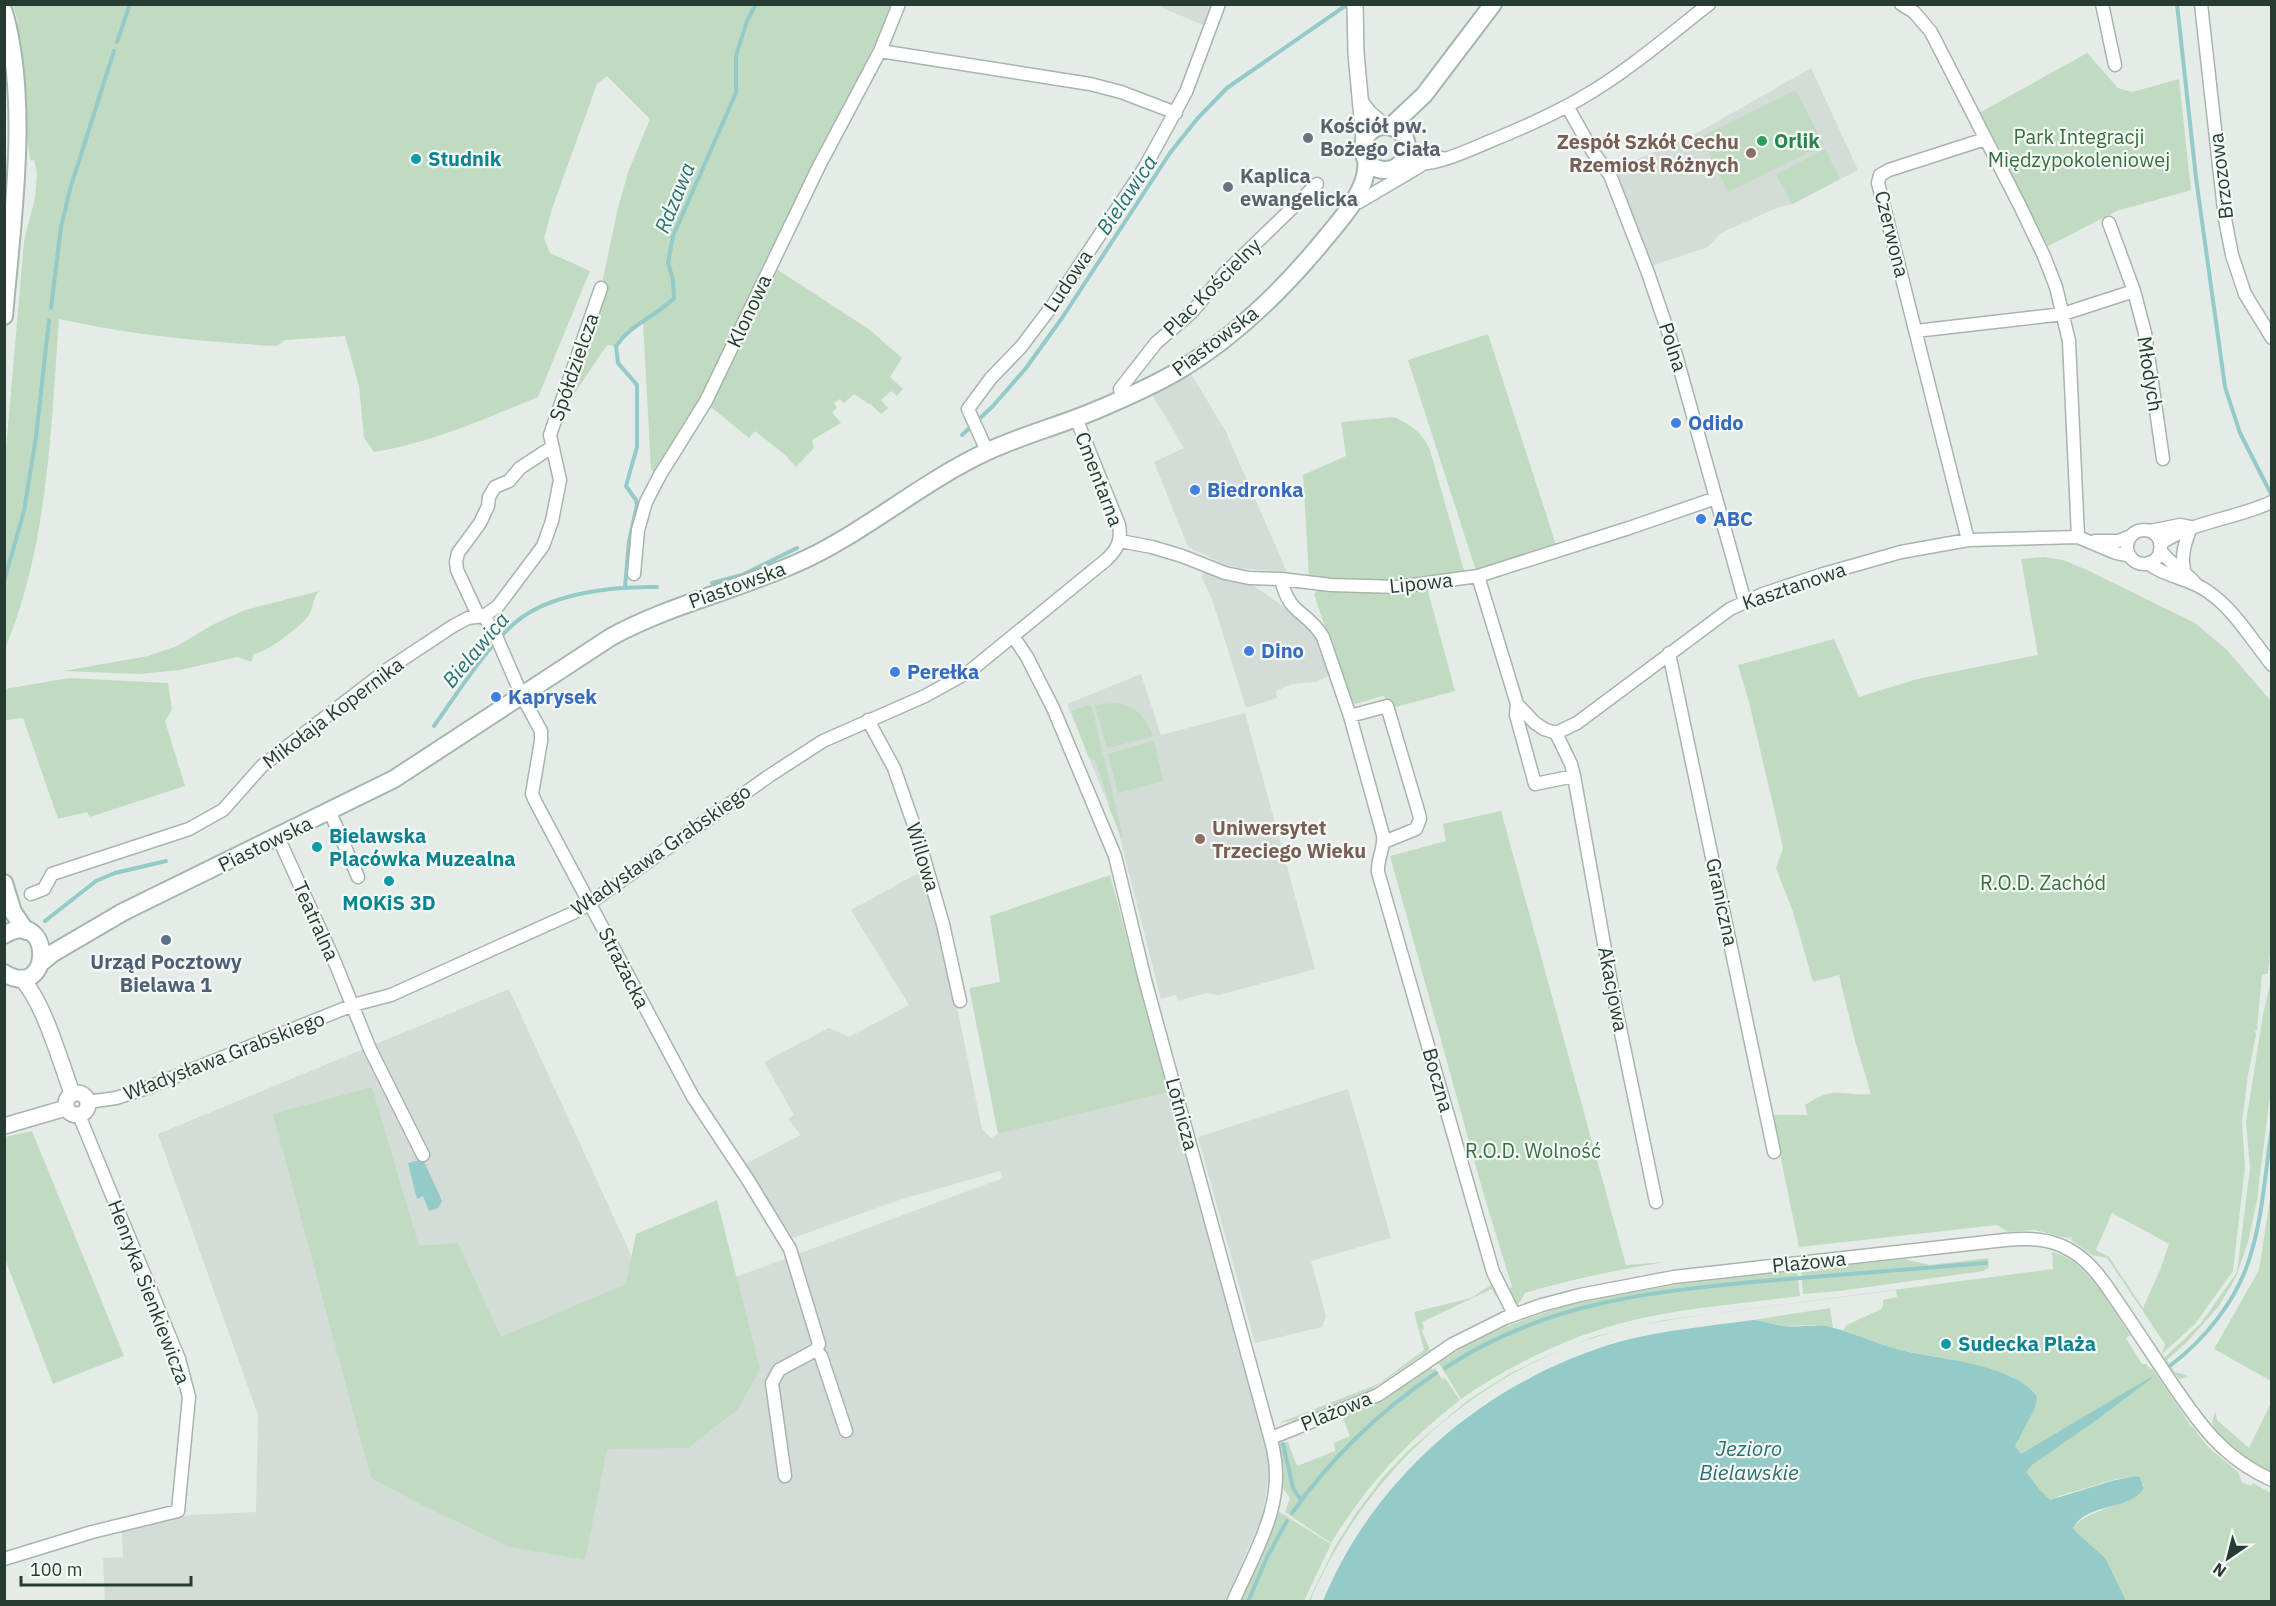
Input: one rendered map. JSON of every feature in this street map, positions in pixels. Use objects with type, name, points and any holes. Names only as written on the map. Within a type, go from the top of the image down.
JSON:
[{"type":"main road","points":[[1387,127],[1401,134],[1399,156],[1374,167],[1366,159],[1364,140],[1372,130],[1387,127],[1424,94],[1493,4]]},
{"type":"main road","points":[[4,12],[17,90],[12,239],[4,316]]},
{"type":"main road","name":"Piastowska","points":[[9,976],[30,975],[54,953],[108,920],[233,857],[330,812],[403,773],[636,624],[684,604],[748,584],[808,558],[987,451],[1122,399],[1178,371],[1238,327],[1280,288],[1359,202],[1399,156],[1424,94]]},
{"type":"main road","name":"Piastowska","points":[[1341,220],[1363,181],[1367,169],[1366,159]]},
{"type":"main road","points":[[5,891],[13,912],[43,951],[40,965]]},
{"type":"main road","name":"Piastowska","points":[[4,935],[16,930],[32,936],[57,938],[108,920]]},
{"type":"street","name":"Klonowa","points":[[634,574],[638,530],[646,502],[706,401],[810,186],[880,51],[898,4]]},
{"type":"street","name":"Ludowa","points":[[987,451],[968,409],[991,378],[1022,347],[1055,302],[1145,167],[1176,113],[1220,4]]},
{"type":"street","points":[[1399,156],[1420,166],[1488,142],[1566,106],[1585,96],[1623,69],[1709,4]]},
{"type":"street","points":[[1901,4],[1919,8],[2044,256],[2056,287],[2069,341],[2078,537]]},
{"type":"street","points":[[2102,4],[2115,65]]},
{"type":"street","name":"Brzozowa","points":[[2201,4],[2225,219],[2232,255],[2245,294],[2271,338]]},
{"type":"street","points":[[1355,12],[1356,53],[1364,140]]},
{"type":"street","points":[[880,51],[1090,84],[1121,92],[1176,113]]},
{"type":"street","points":[[1362,104],[1369,113],[1387,127]]},
{"type":"street","name":"Polna","points":[[1566,106],[1593,152],[1610,175],[1634,237],[1676,355],[1745,602]]},
{"type":"street","name":"Czerwona","points":[[1968,540],[1878,183],[1880,175],[1889,170],[1985,139]]},
{"type":"street","points":[[1399,156],[1446,158]]},
{"type":"street","name":"Piastowska","points":[[1359,202],[1420,166]]},
{"type":"street","name":"Plac Kościelny","points":[[1122,399],[1120,389],[1156,343],[1192,312],[1224,274],[1317,184]]},
{"type":"street","name":"Młodych","points":[[2109,223],[2134,291],[2145,333],[2163,459]]},
{"type":"street","name":"Spółdzielcza","points":[[552,447],[550,435],[602,288]]},
{"type":"street","points":[[1916,331],[2063,314],[2134,291]]},
{"type":"street","name":"Cmentarna","points":[[1076,418],[1119,525],[1120,541]]},
{"type":"street","points":[[484,616],[498,606],[513,589],[543,546],[552,521],[560,480],[552,447]]},
{"type":"street","name":"Strażacka","points":[[552,447],[520,468],[509,481],[495,487],[480,523],[458,553],[457,570],[477,613],[484,616],[496,636],[522,696],[541,730],[532,794],[636,994],[693,1097],[748,1180],[790,1250],[819,1344],[816,1350],[821,1356],[846,1431]]},
{"type":"street","name":"Lipowa","points":[[1120,541],[1182,556],[1225,573],[1249,578],[1331,585],[1398,587],[1478,576],[1716,498]]},
{"type":"street","points":[[2148,563],[2155,559],[2160,547],[2191,527],[2246,513],[2271,502]]},
{"type":"street","points":[[2191,527],[2180,525],[2150,531],[2141,530],[2131,536],[2127,545],[2130,556],[2138,562],[2148,563],[2197,585]]},
{"type":"street","points":[[2184,570],[2183,550],[2191,527]]},
{"type":"street","points":[[2150,531],[2159,539],[2160,547],[2170,561],[2226,606],[2271,665]]},
{"type":"street","name":"Kasztanowa","points":[[2091,542],[2118,541],[2131,536]]},
{"type":"street","name":"Kasztanowa","points":[[1556,732],[1577,723],[1669,653],[1745,602],[1786,585],[1934,544],[1968,540],[2078,537],[2116,553],[2130,556]]},
{"type":"street","name":"Władysława Grabskiego","points":[[88,1102],[116,1098],[144,1089],[353,1005],[391,995],[573,913],[823,741],[925,696],[970,671],[1106,560],[1120,541]]},
{"type":"street","points":[[1478,576],[1517,704],[1516,715],[1535,784],[1574,776]]},
{"type":"street","name":"Boczna","points":[[1281,579],[1284,595],[1291,606],[1315,626],[1323,637],[1350,716],[1382,827],[1384,842],[1377,860],[1378,872],[1494,1272],[1514,1314]]},
{"type":"street","name":"Mikołaja Kopernika","points":[[31,894],[44,889],[52,874],[189,829],[213,815],[236,797],[262,766],[388,669],[468,618],[484,616]]},
{"type":"street","name":"Lotnicza","points":[[1013,636],[1027,657],[1053,708],[1115,856],[1145,980],[1270,1438],[1277,1469],[1275,1503],[1233,1602]]},
{"type":"street","name":"Graniczna","points":[[1669,653],[1774,1152]]},
{"type":"street","points":[[1517,704],[1535,723],[1544,729],[1556,732]]},
{"type":"street","points":[[1350,716],[1388,706],[1419,814],[1420,819],[1416,829],[1384,842]]},
{"type":"street","name":"Willowa","points":[[868,720],[894,768],[917,834],[944,924],[960,1001]]},
{"type":"street","name":"Akacjowa","points":[[1556,732],[1574,776],[1613,994],[1656,1202]]},
{"type":"street","points":[[330,812],[358,877]]},
{"type":"street","name":"Teatralna","points":[[278,837],[353,1005],[370,1049],[423,1155]]},
{"type":"street","points":[[40,965],[39,978],[47,1023]]},
{"type":"street","points":[[9,976],[28,986],[47,1023],[72,1093]]},
{"type":"street","points":[[4,1126],[86,1110],[88,1102],[82,1094],[72,1093]]},
{"type":"street","points":[[72,1093],[67,1098],[73,1112]]},
{"type":"street","name":"Henryka Sienkiewicza","points":[[4,1559],[92,1532],[178,1511],[189,1397],[179,1359],[73,1112]]},
{"type":"street","name":"Plażowa","points":[[1270,1438],[1378,1395],[1457,1342],[1514,1314],[1580,1294],[1674,1277],[2006,1240],[2048,1241],[2077,1254],[2096,1272],[2196,1419],[2216,1443],[2245,1467],[2271,1480]]},
{"type":"street","points":[[785,1476],[772,1383],[779,1370],[816,1350]]},
{"type":"shaded area","points":[[1156,5],[1213,5],[1205,26]]},
{"type":"shaded area","name":"Zespół Szkół Cechu Rzemiosł Różnych","points":[[1811,68],[1858,170],[1791,205],[1779,207],[1721,233],[1708,247],[1651,266],[1614,169],[1690,137]]},
{"type":"shaded area","points":[[1190,372],[1226,432],[1287,572],[1237,568],[1188,547],[1154,462],[1184,448],[1151,393]]},
{"type":"shaded area","points":[[1203,570],[1254,586],[1311,625],[1322,641],[1332,674],[1316,682],[1292,684],[1276,691],[1277,698],[1246,708],[1212,599],[1202,578]]},
{"type":"shaded area","name":"Uniwersytet Trzeciego Wieku","points":[[1141,674],[1161,735],[1245,713],[1315,969],[1219,995],[1206,993],[1178,1001],[1176,995],[1161,999],[1117,826],[1067,704]]},
{"type":"shaded area","points":[[922,871],[952,982],[982,1129],[991,1138],[998,1134],[1168,1092],[1270,1465],[1263,1515],[1225,1601],[105,1602],[103,1558],[123,1557],[122,1532],[190,1515],[256,1512],[258,1415],[158,1134],[509,989],[655,1307],[1003,1178],[1000,1171],[899,1200],[793,1238],[745,1164],[801,1135],[788,1119],[794,1115],[764,1062],[829,1028],[849,1037],[909,1005],[851,910]]},
{"type":"shaded area","points":[[1348,1089],[1391,1238],[1311,1261],[1326,1316],[1322,1327],[1255,1343],[1198,1137]]},
{"type":"green space","points":[[13,5],[892,5],[736,340],[660,475],[651,470],[643,322],[626,333],[616,346],[607,345],[554,424],[601,288],[628,172],[650,119],[607,76],[597,84],[553,206],[544,238],[550,253],[590,271],[538,397],[437,436],[374,452],[364,438],[359,386],[345,336],[285,340],[277,346],[167,337],[59,319],[50,445],[39,528],[19,610],[5,649],[5,461],[24,241],[35,198],[37,173],[34,160],[31,161],[28,144],[26,103],[15,23],[18,22]]},
{"type":"green space","name":"Park Integracji Międzypokoleniowej","points":[[2087,53],[2118,88],[2132,92],[2179,79],[2191,190],[2117,211],[2048,246],[1979,113]]},
{"type":"green space","name":"Orlik","points":[[1796,90],[1824,145],[1728,192],[1701,137]]},
{"type":"green space","points":[[1825,149],[1840,179],[1792,204],[1776,174]]},
{"type":"green space","points":[[775,268],[870,330],[902,358],[890,377],[903,389],[897,396],[891,391],[881,400],[888,408],[881,414],[870,403],[854,394],[844,403],[840,399],[834,403],[837,408],[832,412],[841,423],[812,440],[814,448],[796,467],[755,431],[749,438],[711,407]]},
{"type":"green space","points":[[1488,334],[1556,545],[1476,571],[1408,360]]},
{"type":"green space","points":[[1394,417],[1415,430],[1430,450],[1465,574],[1402,581],[1309,578],[1303,475],[1346,456],[1341,422]]},
{"type":"green space","name":"R.O.D. Zachód","points":[[2044,557],[2063,560],[2195,623],[2226,649],[2271,701],[2271,944],[2268,974],[2262,974],[2257,1030],[2255,1031],[2242,1122],[2245,1167],[2233,1271],[2195,1324],[2162,1354],[2165,1344],[2107,1258],[2092,1255],[2071,1240],[2072,1237],[2067,1238],[2035,1230],[2008,1232],[1997,1225],[1799,1247],[1772,1115],[1807,1115],[1805,1105],[1829,1094],[1871,1094],[1839,975],[1813,982],[1793,912],[1776,868],[1783,848],[1749,702],[1738,665],[1834,639],[1859,697],[1917,679],[2038,655],[2021,559]],"holes":[[[2112,1213],[2169,1244],[2143,1308],[2109,1257],[2096,1250]]]},
{"type":"green space","points":[[319,591],[307,618],[275,644],[253,654],[252,662],[237,657],[180,670],[139,674],[63,671],[148,656],[177,646],[212,625],[245,610]]},
{"type":"green space","points":[[1317,591],[1428,591],[1455,691],[1396,707],[1383,696],[1355,704],[1349,699],[1314,594]]},
{"type":"green space","points":[[69,678],[168,683],[172,710],[165,721],[185,786],[90,817],[87,812],[58,819],[23,718],[5,720],[5,689]]},
{"type":"green space","points":[[1114,703],[1128,706],[1138,712],[1149,726],[1151,737],[1107,748],[1095,705]]},
{"type":"green space","points":[[1089,705],[1092,708],[1123,837],[1121,837],[1108,805],[1110,804],[1095,761],[1088,756],[1071,711]]},
{"type":"green space","points":[[1152,741],[1155,744],[1163,781],[1118,793],[1108,754]]},
{"type":"green space","name":"R.O.D. Wolność","points":[[1501,811],[1626,1265],[1665,1262],[1542,1288],[1525,1293],[1516,1305],[1507,1290],[1512,1287],[1483,1192],[1390,856],[1446,841],[1443,824]]},
{"type":"green space","points":[[1110,875],[1168,1092],[998,1134],[970,992],[970,988],[1000,982],[990,916]]},
{"type":"green space","points":[[2271,980],[2271,1087],[2257,1200],[2248,1242],[2236,1277],[2219,1306],[2187,1342],[2167,1360],[2175,1372],[2187,1375],[2208,1409],[2188,1377],[2179,1379],[2164,1358],[2201,1323],[2237,1272],[2250,1168],[2246,1122],[2263,1015]]},
{"type":"green space","points":[[372,1087],[419,1246],[458,1243],[501,1337],[626,1284],[636,1234],[717,1200],[760,1369],[738,1409],[688,1448],[607,1449],[585,1560],[510,1547],[371,1478],[273,1114]]},
{"type":"green space","points":[[32,1131],[124,1356],[53,1384],[5,1259],[5,1137]]},
{"type":"green space","points":[[2271,1192],[2271,1381],[2214,1349],[2259,1270]]},
{"type":"green space","points":[[2052,1252],[2065,1257],[2088,1274],[2106,1298],[2130,1335],[2126,1338],[2142,1364],[2152,1368],[2190,1427],[2192,1426],[2208,1447],[2238,1472],[2242,1482],[2251,1486],[2253,1483],[2271,1493],[2271,1601],[2106,1602],[2105,1558],[2103,1556],[2098,1558],[2074,1530],[2074,1526],[2081,1520],[2140,1492],[2144,1486],[2140,1477],[2113,1480],[2059,1496],[2019,1520],[2020,1455],[2012,1445],[2035,1408],[2036,1395],[2011,1376],[1958,1361],[1894,1349],[1843,1330],[1847,1325],[1881,1309],[1883,1300],[1897,1297],[1896,1290],[1697,1316],[1640,1326],[1664,1320],[2053,1269]]},
{"type":"green space","points":[[1988,1258],[1989,1267],[1984,1271],[1803,1294],[1801,1270],[1904,1259],[1930,1265]]},
{"type":"green space","points":[[1797,1271],[1800,1296],[1686,1310],[1597,1330],[1537,1355],[1461,1399],[1440,1365],[1437,1364],[1478,1340],[1520,1321],[1565,1307],[1657,1288]]},
{"type":"green space","points":[[1491,1285],[1500,1294],[1495,1295],[1492,1289],[1422,1322],[1424,1328],[1422,1331],[1430,1350],[1372,1389],[1292,1421],[1279,1423],[1378,1384],[1424,1350],[1414,1312],[1471,1298]]},
{"type":"green space","points":[[1830,1308],[1833,1328],[1816,1325],[1786,1326],[1753,1320]]},
{"type":"green space","points":[[1620,1330],[1570,1346],[1596,1336]]},
{"type":"green space","points":[[1569,1347],[1521,1369],[1476,1397],[1434,1429],[1397,1467],[1363,1508],[1334,1553],[1308,1602],[1334,1548],[1356,1513],[1384,1476],[1410,1449],[1468,1400],[1509,1374]]},
{"type":"green space","points":[[1431,1368],[1433,1370],[1435,1368],[1442,1379],[1445,1378],[1460,1400],[1405,1448],[1358,1503],[1331,1543],[1285,1512],[1290,1498],[1283,1488],[1283,1469],[1278,1443],[1288,1442],[1297,1466],[1335,1451],[1334,1443],[1350,1436],[1343,1418],[1384,1400]]},
{"type":"green space","points":[[2271,1403],[2272,1471],[2246,1458],[2229,1445],[2222,1439],[2212,1423],[2215,1411],[2217,1420],[2249,1448]]},
{"type":"green space","points":[[1278,1511],[1331,1544],[1304,1601],[1238,1602]]},
{"type":"water","points":[[423,1159],[442,1201],[438,1208],[429,1211],[423,1196],[417,1199],[408,1163]]},
{"type":"water","name":"Jezioro Bielawskie","points":[[1753,1320],[1789,1326],[1826,1326],[1896,1349],[1972,1364],[2011,1377],[2026,1386],[2037,1397],[2035,1408],[2015,1446],[2021,1454],[2151,1377],[2098,1419],[2032,1465],[2026,1472],[2050,1500],[2112,1481],[2140,1477],[2144,1488],[2138,1495],[2120,1504],[2088,1514],[2073,1528],[2105,1558],[2126,1601],[1323,1601],[1345,1555],[1373,1512],[1406,1473],[1443,1437],[1484,1406],[1527,1379],[1574,1358],[1622,1341],[1671,1331]]},
{"type":"waterway","points":[[117,42],[130,4]]},
{"type":"waterway","name":"Rdzawa","points":[[625,587],[629,541],[637,505],[626,486],[637,447],[637,385],[618,363],[616,346],[636,326],[674,298],[673,280],[668,263],[673,236],[736,93],[736,56],[747,21],[756,4]]},
{"type":"waterway","name":"Bielawica","points":[[962,435],[993,406],[1026,368],[1062,318],[1170,153],[1197,119],[1227,88],[1348,4]]},
{"type":"waterway","points":[[2177,4],[2196,178],[2225,387],[2240,433],[2272,496]]},
{"type":"waterway","points":[[51,308],[61,227],[70,189],[114,51]]},
{"type":"waterway","points":[[4,581],[24,511],[36,437],[49,320]]},
{"type":"waterway","name":"Bielawica","points":[[712,583],[742,575],[797,548]]},
{"type":"waterway","name":"Bielawica","points":[[434,726],[494,644],[516,622],[530,612],[546,604],[583,593],[622,588],[657,587]]},
{"type":"waterway","name":"Bielawica","points":[[45,921],[96,881],[115,873],[166,861]]},
{"type":"waterway","points":[[2171,1365],[2184,1355],[2218,1318],[2243,1275],[2258,1228],[2272,1128]]},
{"type":"waterway","points":[[1445,1368],[1484,1345],[1523,1327],[1604,1303],[1732,1284],[1986,1263]]},
{"type":"waterway","points":[[1292,1513],[1323,1473],[1376,1419],[1436,1373]]},
{"type":"waterway","points":[[1283,1444],[1293,1488],[1301,1500]]},
{"type":"waterway","points":[[1248,1602],[1267,1557],[1287,1521]]},
{"type":"place","name":"Kościół pw. Bożego Ciała","points":[[1308,138]]},
{"type":"place","name":"Orlik","points":[[1762,141]]},
{"type":"place","name":"Zespół Szkół Cechu Rzemiosł Różnych","points":[[1751,153]]},
{"type":"place","name":"Studnik","points":[[416,159]]},
{"type":"place","name":"Kaplica ewangelicka","points":[[1228,187]]},
{"type":"place","name":"Odido","points":[[1676,423]]},
{"type":"place","name":"Biedronka","points":[[1195,490]]},
{"type":"place","name":"ABC","points":[[1701,519]]},
{"type":"place","name":"Dino","points":[[1249,651]]},
{"type":"place","name":"Perełka","points":[[895,672]]},
{"type":"place","name":"Kaprysek","points":[[496,697]]},
{"type":"place","name":"Uniwersytet Trzeciego Wieku","points":[[1200,839]]},
{"type":"place","name":"Bielawska Placówka Muzealna","points":[[317,847]]},
{"type":"place","name":"MOKiS 3D","points":[[389,881]]},
{"type":"place","name":"Urząd Pocztowy Bielawa 1","points":[[166,940]]},
{"type":"place","name":"Sudecka Plaża","points":[[1946,1344]]}]
